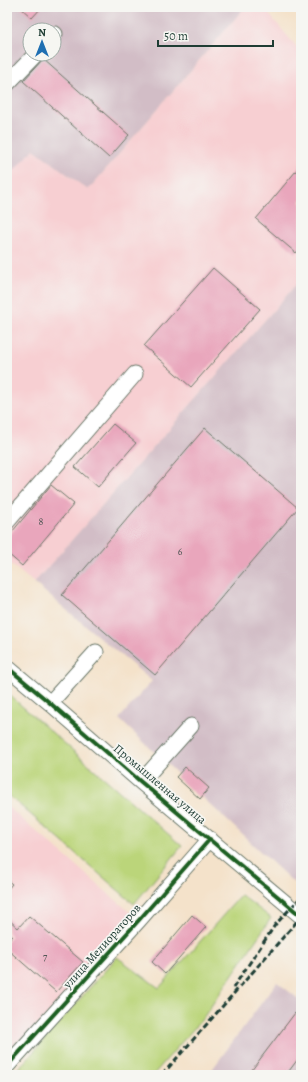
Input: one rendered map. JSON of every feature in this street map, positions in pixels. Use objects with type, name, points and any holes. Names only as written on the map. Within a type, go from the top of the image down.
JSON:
[{"type":"street","points":[[7,84],[28,62]]},
{"type":"street","points":[[7,522],[134,374]]},
{"type":"street","points":[[50,703],[96,652]]},
{"type":"street","name":"Промышленная улица","points":[[7,667],[301,916]]},
{"type":"street","points":[[141,782],[191,726]]},
{"type":"street","name":"улица Мелиораторов","points":[[7,1066],[210,840]]},
{"type":"shaded area","points":[[7,7],[245,7],[88,190],[34,149],[7,178]]},
{"type":"shaded area","points":[[245,7],[263,7],[301,52],[301,279],[34,583],[7,561],[7,178],[33,148],[88,190]]},
{"type":"shaded area","points":[[301,279],[301,876],[294,883],[119,719],[152,681],[34,583]]},
{"type":"shaded area","points":[[7,806],[139,920],[7,1066]]},
{"type":"shaded area","points":[[277,982],[301,1001],[301,1075],[208,1075]]},
{"type":"green space","points":[[7,693],[182,846],[134,904],[7,794]]},
{"type":"green space","points":[[241,895],[271,918],[203,1018],[153,1075],[13,1075],[117,957],[159,988]]},
{"type":"building","points":[[20,7],[42,7],[32,18]]},
{"type":"building","points":[[40,62],[46,62],[129,135],[109,158],[23,81]]},
{"type":"building","points":[[301,165],[301,247],[296,253],[256,219]]},
{"type":"building","points":[[213,268],[260,309],[191,387],[144,346]]},
{"type":"building","points":[[113,424],[136,443],[98,487],[75,467]]},
{"type":"building","points":[[205,428],[298,508],[155,675],[62,595]]},
{"type":"building","points":[[51,485],[74,504],[22,566],[7,553],[7,538]]},
{"type":"building","points":[[185,767],[209,788],[200,799],[176,777]]},
{"type":"building","points":[[7,880],[12,884],[7,890]]},
{"type":"building","points":[[192,915],[206,927],[165,974],[152,962]]},
{"type":"building","points":[[29,916],[83,962],[56,992],[7,949],[7,941],[12,936],[7,931],[7,918],[18,928]]},
{"type":"building","points":[[295,1013],[301,1018],[301,1055],[286,1075],[248,1075]]},
{"type":"railway","points":[[233,988],[275,925],[301,897]]},
{"type":"railway","points":[[162,1075],[301,917]]},
{"type":"cycle path","points":[[7,667],[301,916]]},
{"type":"cycle path","points":[[7,1066],[210,839]]}]
